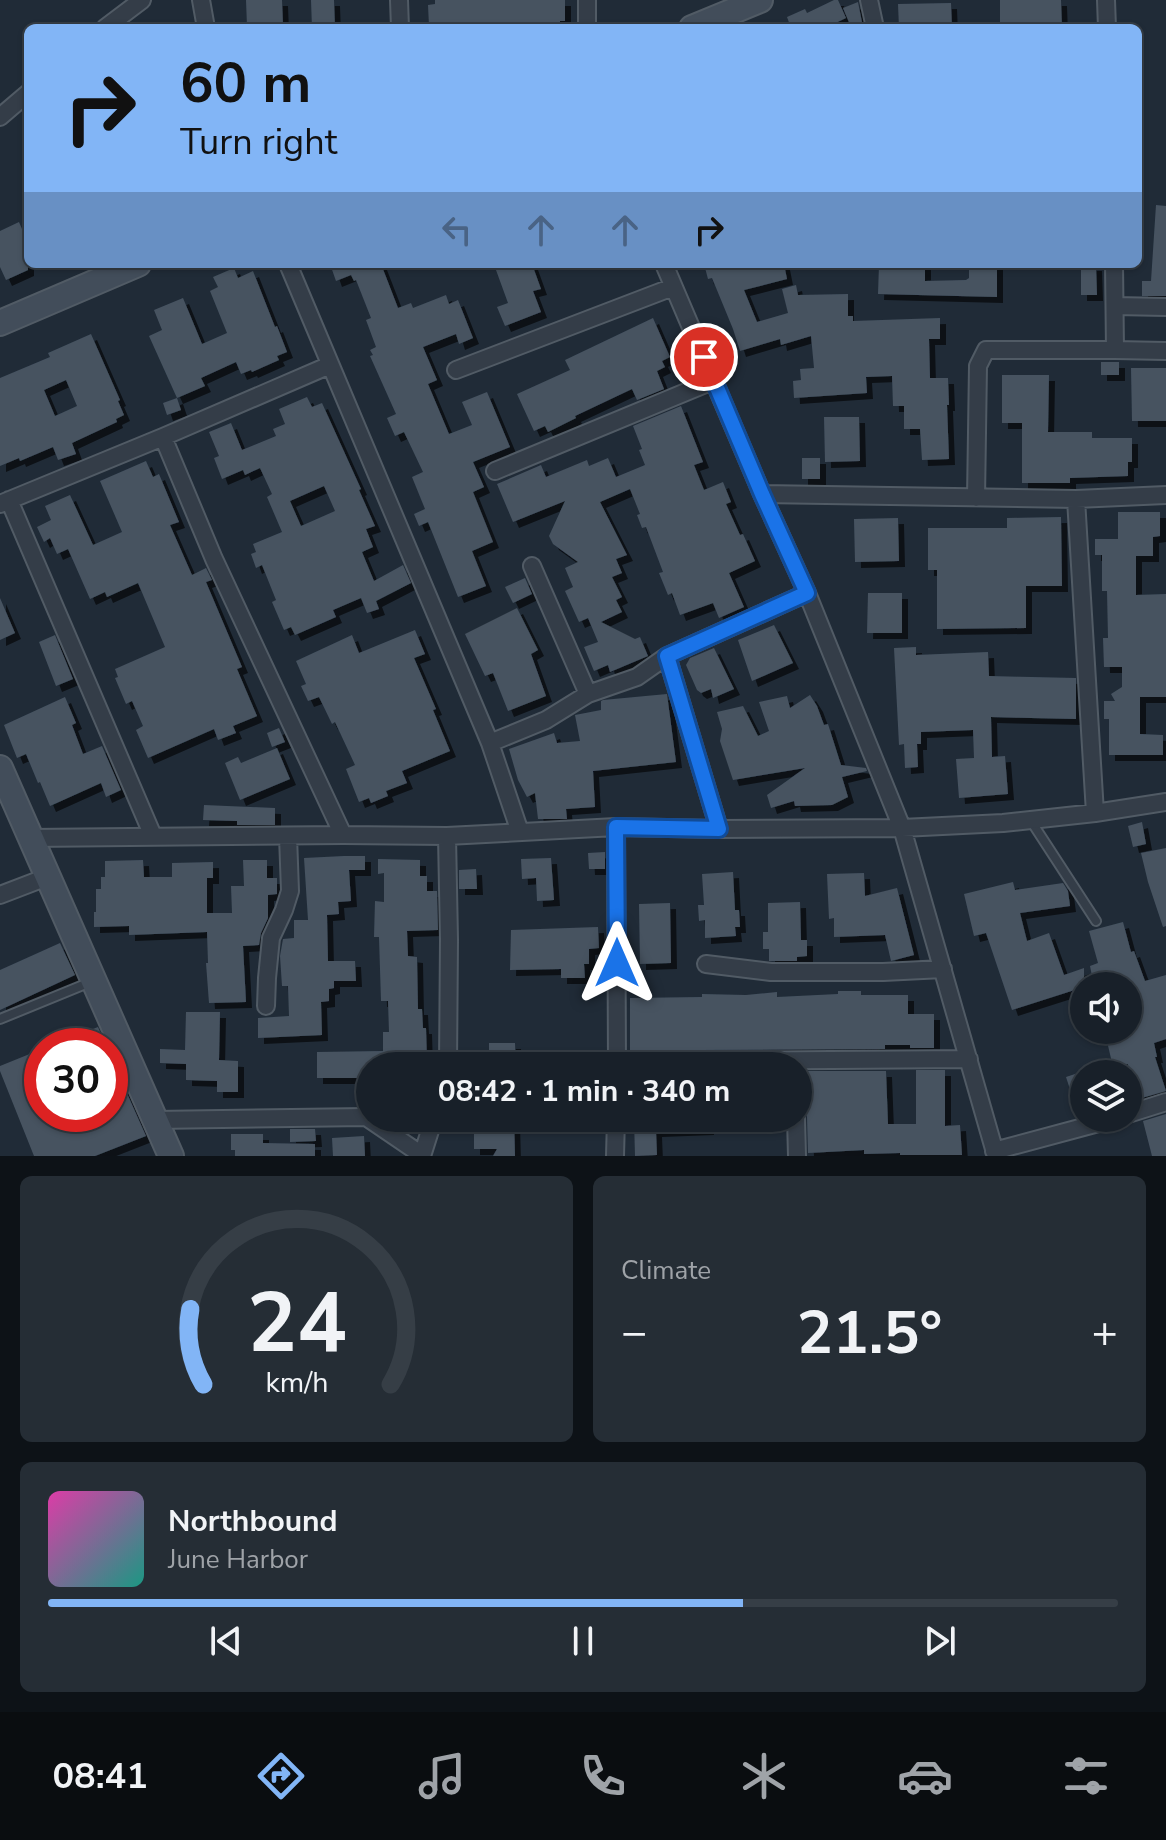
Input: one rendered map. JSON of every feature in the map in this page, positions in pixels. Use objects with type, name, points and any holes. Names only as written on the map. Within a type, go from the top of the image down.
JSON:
[{"type":"street","points":[[110,24],[142,0]]},
{"type":"street","points":[[201,0],[205,24]]},
{"type":"street","points":[[399,0],[400,24]]},
{"type":"street","points":[[587,0],[587,24]]},
{"type":"street","points":[[702,24],[760,0]]},
{"type":"street","points":[[869,0],[874,24]]},
{"type":"street","points":[[1106,0],[1107,24]]},
{"type":"street","points":[[0,117],[24,96]]},
{"type":"street","points":[[0,323],[129,268]]},
{"type":"street","points":[[290,268],[490,743],[520,832]]},
{"type":"street","points":[[666,268],[807,593],[902,828],[995,1153],[1070,1131]]},
{"type":"street","points":[[1114,268],[1115,350]]},
{"type":"street","points":[[456,370],[673,287]]},
{"type":"street","points":[[1115,306],[1166,307]]},
{"type":"street","points":[[976,498],[978,366],[986,350],[1166,351]]},
{"type":"street","points":[[153,836],[5,502],[330,365]]},
{"type":"street","points":[[495,471],[715,380]]},
{"type":"street","points":[[163,437],[214,559],[343,835]]},
{"type":"street","points":[[762,494],[1076,499],[1166,495]]},
{"type":"street","points":[[1076,499],[1095,813]]},
{"type":"street","points":[[532,566],[588,694]]},
{"type":"street","points":[[490,743],[546,720],[588,694],[637,677],[667,656],[807,593]]},
{"type":"street","points":[[667,656],[719,829]]},
{"type":"street","points":[[0,768],[171,1156]]},
{"type":"street","points":[[30,838],[447,836],[616,827],[902,828],[1003,823],[1166,802]]},
{"type":"street","points":[[616,827],[617,1052]]},
{"type":"street","points":[[266,1006],[271,938],[290,891],[288,836]]},
{"type":"street","points":[[447,836],[448,1052]]},
{"type":"street","points":[[0,895],[47,877]]},
{"type":"street","points":[[706,964],[771,972],[943,969]]},
{"type":"street","points":[[812,1063],[969,1059]]},
{"type":"street","points":[[1142,1110],[1166,1102]]},
{"type":"street","points":[[155,1120],[366,1117],[422,1155],[429,1132]]},
{"type":"street","points":[[615,1156],[616,1132]]},
{"type":"street","points":[[796,1132],[797,1156]]},
{"type":"lane","points":[[1030,820],[1096,921]]},
{"type":"lane","points":[[0,1019],[93,981]]},
{"type":"building","points":[[246,0],[282,0],[283,24],[247,24]]},
{"type":"building","points":[[311,0],[334,0],[335,24],[312,24]]},
{"type":"building","points":[[435,0],[565,0],[565,21],[560,21],[560,24],[429,24],[428,5],[435,4]]},
{"type":"building","points":[[838,0],[846,18],[833,24],[790,24],[787,17],[805,9],[807,13]]},
{"type":"building","points":[[1000,0],[1061,0],[1062,24],[1000,23]]},
{"type":"building","points":[[858,2],[862,22],[850,24],[843,8]]},
{"type":"building","points":[[951,3],[952,24],[899,24],[898,4]]},
{"type":"building","points":[[1156,205],[1166,206],[1166,296],[1142,296],[1142,281],[1151,281]]},
{"type":"building","points":[[19,222],[24,234],[24,268],[28,270],[6,280],[0,267],[0,231]]},
{"type":"building","points":[[234,268],[238,278],[253,271],[287,352],[277,356],[279,360],[252,372],[241,374],[236,362],[201,378],[205,386],[177,398],[149,336],[162,330],[154,310],[183,298],[202,344],[227,333],[210,291],[218,287],[213,277]]},
{"type":"building","points":[[331,268],[383,268],[398,308],[411,303],[413,308],[446,295],[449,304],[458,300],[473,338],[459,344],[456,334],[423,347],[437,380],[428,384],[449,434],[472,425],[462,402],[487,392],[510,447],[473,462],[484,487],[473,492],[493,542],[472,551],[486,586],[458,597],[428,522],[419,526],[414,514],[425,509],[412,477],[423,472],[404,432],[395,436],[387,418],[396,414],[370,356],[373,355],[370,350],[376,347],[366,320],[371,318],[356,280],[351,275],[336,281]]},
{"type":"building","points":[[533,268],[541,289],[533,291],[541,312],[505,326],[497,307],[508,303],[496,270]]},
{"type":"building","points":[[705,268],[785,268],[787,279],[744,290],[757,322],[788,313],[782,289],[796,285],[798,295],[848,294],[848,316],[853,316],[853,321],[940,318],[940,339],[929,339],[930,378],[948,378],[949,459],[922,460],[920,429],[904,429],[904,406],[893,406],[892,376],[866,377],[867,393],[794,398],[793,381],[801,380],[800,369],[814,368],[811,336],[781,345],[780,339],[740,351],[712,278],[708,279]]},
{"type":"building","points":[[879,268],[925,268],[925,281],[966,280],[969,278],[969,268],[997,268],[997,297],[878,294]]},
{"type":"building","points":[[1081,268],[1096,268],[1097,295],[1081,295]]},
{"type":"building","points":[[653,318],[670,357],[662,361],[665,367],[657,371],[664,389],[637,400],[632,389],[548,432],[545,426],[534,431],[517,394],[570,370],[565,360]]},
{"type":"building","points":[[91,334],[124,415],[116,419],[117,422],[72,443],[76,454],[58,460],[53,447],[0,466],[0,378],[50,357],[48,353]],"holes":[[[66,380],[77,406],[55,416],[44,390]]]},
{"type":"building","points":[[1101,362],[1119,362],[1119,375],[1101,375]]},
{"type":"building","points":[[1131,368],[1166,368],[1166,421],[1132,421]]},
{"type":"building","points":[[1002,375],[1049,375],[1048,432],[1092,432],[1092,438],[1132,438],[1132,462],[1128,462],[1128,476],[1070,478],[1070,483],[1022,483],[1022,423],[1002,423]]},
{"type":"building","points":[[307,397],[312,407],[322,403],[375,526],[366,529],[373,547],[362,552],[374,581],[403,565],[411,583],[376,601],[379,609],[367,613],[361,598],[333,610],[336,617],[295,635],[291,627],[284,630],[262,565],[256,568],[251,554],[256,552],[253,544],[282,532],[267,497],[272,494],[260,468],[245,475],[243,470],[222,479],[214,458],[219,456],[209,432],[231,423],[242,450],[276,436],[273,429],[285,424],[279,409]],"holes":[[[324,486],[335,511],[301,526],[290,501]]]},
{"type":"building","points":[[177,398],[181,410],[167,415],[163,403]]},
{"type":"building","points":[[681,406],[703,462],[694,465],[704,490],[723,482],[731,502],[726,504],[755,561],[729,573],[744,607],[719,618],[713,603],[680,615],[672,593],[668,595],[659,573],[663,572],[646,527],[642,528],[630,489],[600,502],[627,555],[616,559],[622,573],[612,577],[622,597],[616,600],[622,612],[601,622],[635,639],[640,637],[648,656],[610,672],[608,665],[594,671],[584,647],[598,642],[588,618],[579,622],[565,591],[573,587],[565,568],[578,562],[553,544],[549,536],[565,501],[513,522],[497,484],[541,465],[546,477],[587,460],[589,466],[608,458],[616,477],[645,465],[633,426]]},
{"type":"building","points":[[824,417],[859,417],[860,461],[825,462]]},
{"type":"building","points":[[802,458],[820,458],[820,479],[802,479]]},
{"type":"building","points":[[146,461],[153,477],[159,474],[179,522],[170,525],[192,575],[206,568],[212,580],[206,582],[242,667],[237,669],[257,716],[233,726],[236,733],[218,740],[214,729],[148,758],[136,730],[143,726],[132,701],[126,704],[115,678],[118,677],[115,669],[165,647],[138,583],[107,597],[105,592],[90,599],[68,549],[57,554],[50,538],[44,542],[37,527],[51,520],[45,506],[70,495],[93,545],[122,532],[100,481]]},
{"type":"building","points":[[1118,512],[1160,512],[1160,536],[1153,537],[1153,556],[1136,556],[1136,595],[1166,594],[1166,697],[1140,697],[1140,734],[1163,735],[1163,755],[1109,755],[1109,719],[1104,719],[1104,701],[1115,701],[1111,694],[1122,687],[1122,667],[1104,667],[1103,638],[1108,638],[1107,591],[1102,591],[1102,555],[1095,555],[1095,539],[1118,539]]},
{"type":"building","points":[[1061,517],[1062,586],[1026,586],[1026,628],[937,629],[937,570],[928,570],[928,528],[1007,528],[1007,518]]},
{"type":"building","points":[[898,518],[899,561],[855,562],[854,519]]},
{"type":"building","points":[[525,578],[532,594],[513,603],[505,587]]},
{"type":"building","points":[[868,593],[902,593],[902,633],[867,633]]},
{"type":"building","points":[[0,598],[15,633],[0,640]]},
{"type":"building","points":[[517,608],[538,650],[531,654],[546,696],[508,711],[493,673],[485,676],[465,634]]},
{"type":"building","points":[[774,625],[793,663],[752,681],[738,640]]},
{"type":"building","points":[[415,630],[425,654],[414,658],[450,751],[402,771],[407,783],[386,791],[388,796],[371,803],[369,798],[359,802],[346,769],[355,765],[335,722],[332,724],[319,697],[308,701],[301,686],[306,684],[296,661],[352,635],[359,653]]},
{"type":"building","points":[[55,635],[73,679],[56,686],[39,642]]},
{"type":"building","points":[[916,647],[916,655],[988,652],[989,676],[1076,678],[1076,719],[991,717],[992,757],[1005,756],[1008,794],[959,798],[956,759],[974,758],[973,730],[921,732],[921,744],[917,744],[918,767],[905,768],[904,744],[899,745],[894,648]]},
{"type":"building","points":[[714,648],[734,689],[713,698],[711,689],[701,693],[697,690],[686,665],[690,658]]},
{"type":"building","points":[[667,694],[676,762],[593,771],[595,807],[566,809],[567,819],[538,819],[535,793],[527,797],[518,780],[509,749],[554,733],[557,743],[580,741],[575,715],[601,710],[603,700]]},
{"type":"building","points":[[810,695],[824,725],[828,724],[841,765],[866,768],[867,771],[842,777],[848,797],[832,805],[795,806],[794,801],[771,808],[767,795],[805,768],[733,780],[720,741],[722,729],[717,712],[743,706],[758,736],[769,731],[759,702],[787,696],[790,708]]},
{"type":"building","points":[[65,697],[76,723],[72,725],[83,754],[102,746],[121,790],[106,797],[101,783],[50,806],[26,754],[17,758],[4,725]]},
{"type":"building","points":[[279,728],[285,742],[272,747],[267,733]]},
{"type":"building","points":[[277,748],[290,779],[240,800],[225,763],[238,757],[241,763]]},
{"type":"building","points":[[204,805],[275,808],[275,825],[237,825],[237,821],[203,820]]},
{"type":"building","points":[[1142,822],[1146,844],[1133,847],[1128,826]]},
{"type":"building","points":[[1166,848],[1166,926],[1163,927],[1141,853]]},
{"type":"building","points":[[605,852],[605,869],[589,869],[588,853]]},
{"type":"building","points":[[365,856],[365,870],[349,870],[351,901],[338,902],[339,914],[327,915],[328,961],[355,961],[356,981],[334,981],[334,988],[329,989],[329,1001],[321,1002],[322,1035],[258,1038],[258,1018],[289,1016],[288,986],[282,986],[280,956],[283,939],[294,938],[294,920],[308,920],[304,858]]},
{"type":"building","points":[[551,858],[554,900],[537,901],[536,878],[522,879],[521,859]]},
{"type":"building","points":[[378,859],[420,860],[420,876],[427,876],[427,891],[437,891],[438,930],[407,931],[408,956],[417,957],[418,1009],[422,1009],[423,1028],[426,1028],[427,1052],[356,1052],[356,1078],[317,1078],[317,1052],[383,1051],[383,1032],[389,1032],[388,1001],[381,1001],[379,937],[374,937],[375,901],[384,902],[384,873],[378,874]]},
{"type":"building","points":[[143,860],[144,877],[172,877],[172,863],[213,862],[213,878],[207,878],[207,913],[232,913],[231,886],[244,886],[243,860],[267,860],[267,878],[277,878],[277,894],[268,895],[268,918],[259,945],[243,946],[246,1002],[209,1003],[207,932],[129,935],[129,926],[94,927],[96,889],[101,889],[101,877],[105,877],[105,861]]},
{"type":"building","points":[[476,869],[477,889],[459,889],[459,870]]},
{"type":"building","points":[[733,872],[735,910],[739,910],[740,927],[735,927],[736,936],[705,938],[705,920],[699,921],[698,905],[704,905],[702,874]]},
{"type":"building","points":[[864,873],[865,896],[897,888],[914,955],[891,961],[885,935],[834,937],[834,918],[829,919],[827,874]]},
{"type":"building","points":[[1013,882],[1015,890],[1063,883],[1068,891],[1070,906],[1020,913],[1027,941],[1049,933],[1064,975],[1070,973],[1070,991],[1012,1010],[986,933],[974,936],[964,894]]},
{"type":"building","points":[[800,902],[801,940],[807,940],[807,956],[797,957],[797,961],[769,961],[769,949],[763,949],[763,932],[768,932],[768,903]]},
{"type":"building","points":[[670,903],[671,963],[640,964],[639,904]]},
{"type":"building","points":[[1123,922],[1131,952],[1134,951],[1142,972],[1091,972],[1090,966],[1098,963],[1089,931]]},
{"type":"building","points":[[598,927],[599,948],[589,949],[589,964],[584,964],[585,978],[561,978],[561,969],[510,970],[511,930]]},
{"type":"building","points":[[60,943],[75,975],[0,1010],[0,970]]},
{"type":"building","points":[[1142,973],[1145,981],[1166,975],[1166,1039],[1154,1043],[1155,1057],[1166,1091],[1142,1098],[1142,1060],[1111,1060],[1108,1044],[1142,1044]]},
{"type":"building","points":[[838,991],[861,991],[861,995],[908,995],[908,1014],[934,1014],[934,1048],[885,1045],[885,1049],[630,1051],[630,998],[777,992],[777,997],[838,994]]},
{"type":"building","points":[[186,1012],[220,1012],[219,1060],[238,1061],[238,1092],[217,1092],[217,1081],[186,1080],[186,1064],[160,1063],[160,1049],[185,1050]]},
{"type":"building","points":[[489,1043],[515,1043],[515,1052],[489,1052]]},
{"type":"building","points":[[24,1056],[24,1131],[0,1071],[0,1066]]},
{"type":"building","points":[[916,1070],[945,1070],[945,1126],[960,1125],[962,1155],[864,1154],[864,1150],[808,1153],[807,1132],[812,1132],[812,1071],[886,1071],[888,1124],[916,1124]]},
{"type":"building","points":[[128,1096],[146,1136],[95,1156],[34,1156],[24,1132],[128,1132]]},
{"type":"building","points":[[1166,1114],[1166,1156],[1152,1156],[1143,1121]]},
{"type":"building","points":[[290,1129],[315,1129],[316,1141],[290,1142]]},
{"type":"building","points":[[474,1132],[514,1132],[515,1156],[493,1156],[497,1149],[474,1149]]},
{"type":"building","points":[[634,1132],[656,1132],[657,1155],[635,1156]]},
{"type":"building","points":[[231,1134],[263,1134],[263,1143],[315,1144],[315,1156],[235,1156],[235,1150],[231,1150]]},
{"type":"building","points":[[364,1136],[365,1156],[333,1156],[332,1138]]},
{"type":"route","points":[[617,963],[616,827],[719,829],[667,656],[807,593],[704,357]]}]
